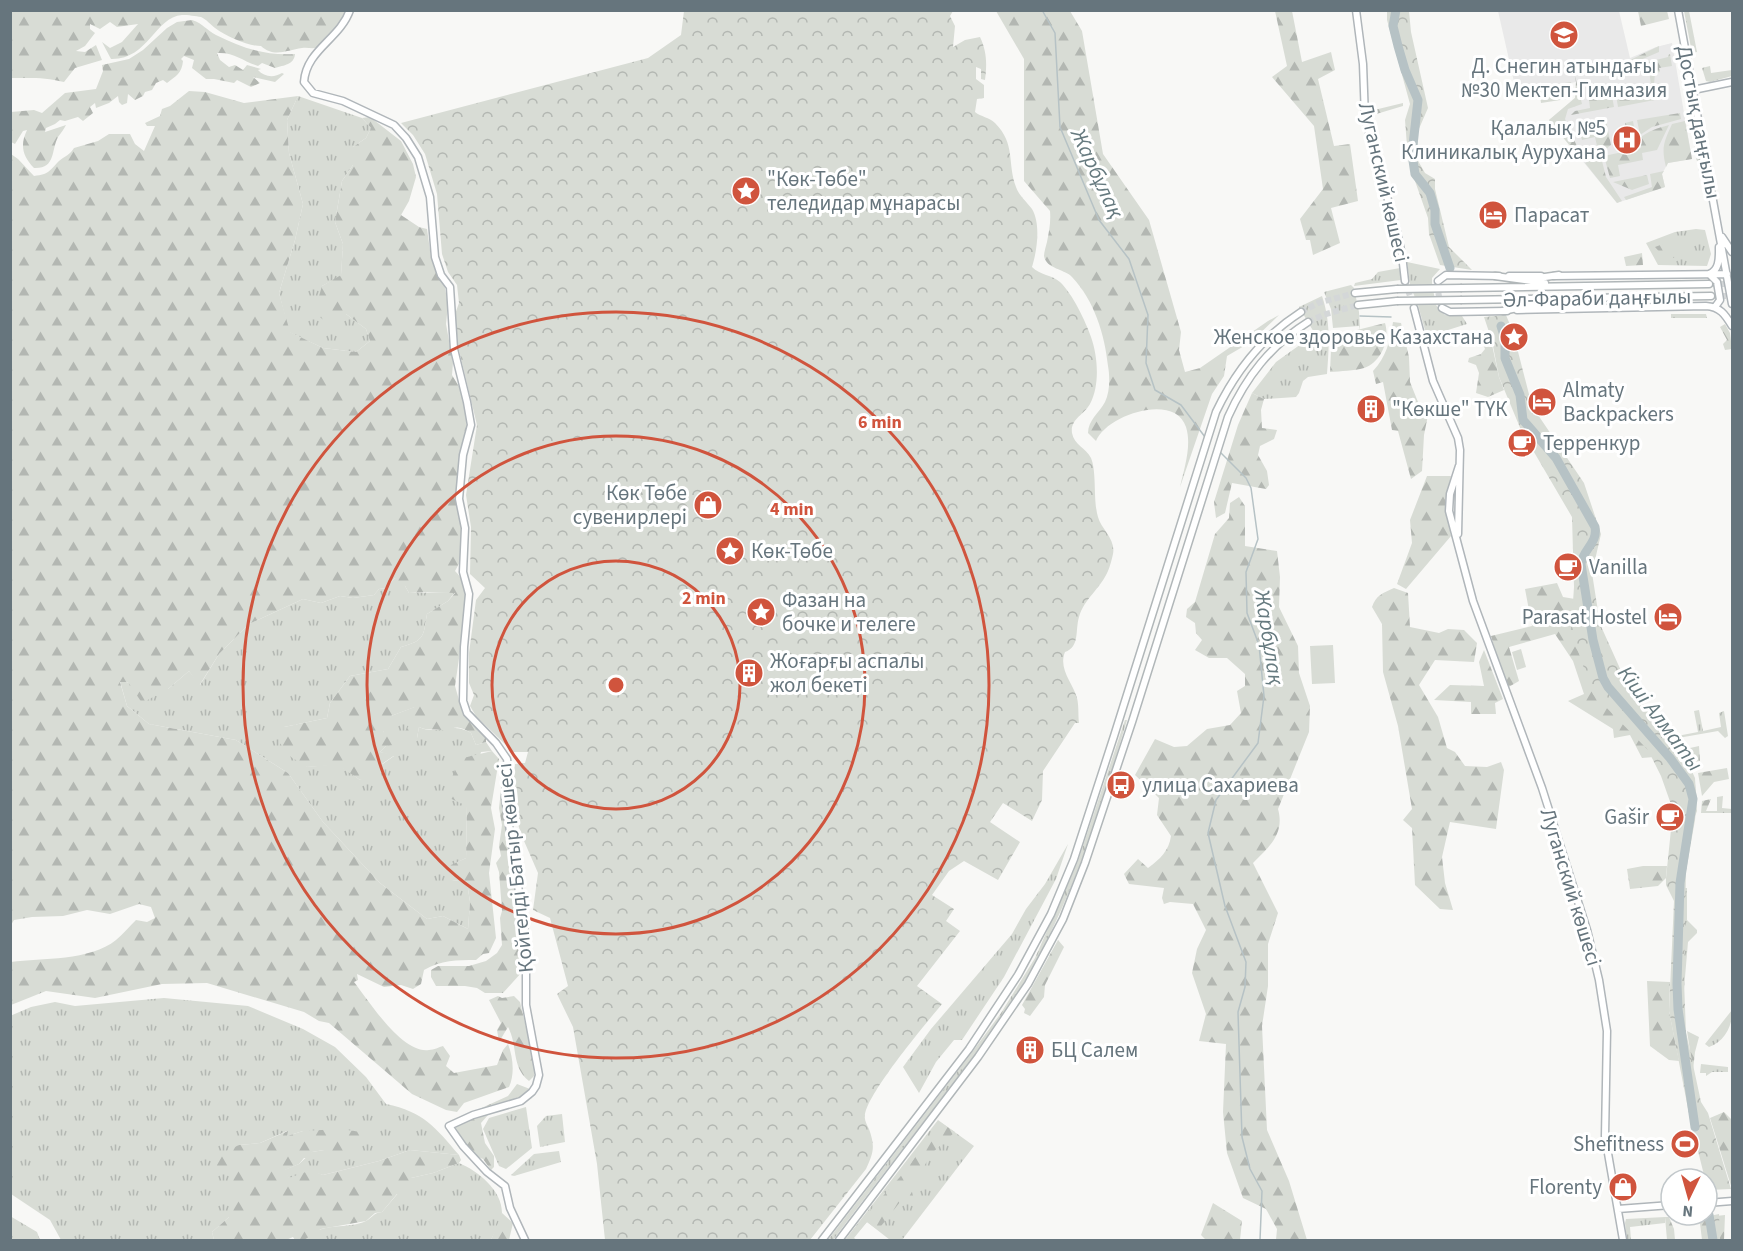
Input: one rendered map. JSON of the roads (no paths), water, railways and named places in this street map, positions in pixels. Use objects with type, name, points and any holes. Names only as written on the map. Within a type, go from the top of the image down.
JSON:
[{"type":"main road","name":"Қойгелді Батыр көшесі","points":[[350,10],[347,19],[312,58],[305,70],[304,82],[313,93],[343,101],[394,125],[418,157],[427,183],[432,210],[432,239],[435,257],[441,275],[450,287],[454,349],[471,425],[463,455],[459,499],[465,528],[463,572],[469,594],[464,647],[463,701],[467,713],[496,743],[507,759],[505,798],[526,939],[526,1005],[539,1075],[532,1092],[521,1101],[473,1115],[449,1125],[463,1146],[487,1172],[505,1186],[510,1208],[525,1240]]},
{"type":"main road","name":"Луганский көшесі","points":[[1356,10],[1363,64],[1365,118],[1397,231],[1405,281]]},
{"type":"main road","name":"Достық даңғылы","points":[[1678,10],[1732,304]]},
{"type":"main road","points":[[1693,90],[1732,82]]},
{"type":"main road","points":[[1720,234],[1732,252]]},
{"type":"main road","points":[[1708,274],[1714,272],[1718,265],[1720,234]]},
{"type":"main road","points":[[1708,274],[1716,282],[1720,300],[1715,307]]},
{"type":"main road","points":[[1438,281],[1446,275],[1727,274]]},
{"type":"main road","points":[[1495,276],[1588,286]]},
{"type":"main road","points":[[1483,287],[1559,276]]},
{"type":"main road","name":"Әл-Фараби даңғылы","points":[[1588,286],[1709,284]]},
{"type":"main road","points":[[1483,287],[1588,286]]},
{"type":"main road","name":"Әл-Фараби даңғылы","points":[[1355,293],[1397,289],[1483,287]]},
{"type":"main road","name":"Әл-Фараби даңғылы","points":[[1358,305],[1397,301],[1711,296]]},
{"type":"main road","points":[[1503,311],[1528,305],[1588,298]]},
{"type":"main road","points":[[1483,300],[1558,308]]},
{"type":"main road","points":[[1443,308],[1450,312],[1558,308],[1715,307],[1724,312],[1732,326]]},
{"type":"main road","name":"Луганский көшесі","points":[[1414,308],[1433,381],[1458,438],[1459,466],[1449,500],[1449,511],[1473,601],[1542,788],[1587,930],[1599,980],[1607,1031],[1605,1136],[1623,1240]]},
{"type":"main road","points":[[822,1240],[969,1049],[1018,975],[1051,914],[1090,811],[1213,422],[1232,381],[1262,342],[1301,312]]},
{"type":"main road","points":[[839,1240],[934,1116],[1028,984],[1063,919],[1077,885],[1141,693],[1224,426],[1243,387],[1271,350],[1308,322]]},
{"type":"main road","points":[[1618,1209],[1659,1205]]},
{"type":"waterway","name":"Жарбұлақ","points":[[1042,10],[1055,33],[1060,127],[1099,220],[1129,259],[1148,315],[1146,363],[1155,390],[1181,405],[1205,437]]},
{"type":"waterway","name":"Кіші Алматы","points":[[1396,10],[1393,26],[1405,70],[1418,100],[1412,154],[1415,174],[1430,193],[1435,210],[1435,224],[1450,268]]},
{"type":"waterway","points":[[1360,316],[1391,317]]},
{"type":"waterway","name":"Кіші Алматы","points":[[1501,326],[1505,339],[1505,358],[1520,395],[1523,420],[1556,458],[1595,527],[1594,537],[1581,564],[1593,640],[1603,678],[1608,687],[1670,758],[1689,784],[1693,799],[1680,883],[1677,984],[1678,1009],[1695,1127]]},
{"type":"waterway","name":"Жарбұлақ","points":[[1219,451],[1246,478],[1251,488],[1258,539],[1246,572],[1247,613],[1259,645],[1264,696],[1258,743],[1216,800],[1208,833],[1225,906],[1246,962],[1245,987],[1238,1012],[1242,1137],[1250,1169],[1262,1191],[1260,1240]]},
{"type":"waterway","name":"Кіші Алматы","points":[[1711,1227],[1713,1240]]},
{"type":"tunnel","points":[[1405,281],[1413,305]]},
{"type":"tunnel","points":[[1437,284],[1442,308]]},
{"type":"tunnel","points":[[1712,284],[1732,284]]},
{"type":"tunnel","points":[[1301,312],[1318,303],[1355,293]]},
{"type":"tunnel","points":[[1711,296],[1732,296]]},
{"type":"tunnel","points":[[1308,322],[1358,305]]},
{"type":"place","name":"Д. Снегин атындағы №30 Мектеп-Гимназия","points":[[1564,35]]},
{"type":"place","name":"Қалалық №5 Клиникалық Аурухана","points":[[1627,140]]},
{"type":"place","name":"\"Көк-Төбе\" теледидар мұнарасы","points":[[746,191]]},
{"type":"place","name":"Парасат","points":[[1493,215]]},
{"type":"place","name":"Женское здоровье Казахстана","points":[[1514,337]]},
{"type":"place","name":"Almaty Backpackers","points":[[1542,402]]},
{"type":"place","name":"\"Көкше\" ТҮК","points":[[1371,409]]},
{"type":"place","name":"Терренкур","points":[[1522,443]]},
{"type":"place","name":"Көк Төбе сувенирлері","points":[[708,505]]},
{"type":"place","name":"Көк-Төбе","points":[[730,551]]},
{"type":"place","name":"Vanilla","points":[[1568,567]]},
{"type":"place","name":"Фазан на бочке и телеге","points":[[761,612]]},
{"type":"place","name":"Parasat Hostel","points":[[1668,617]]},
{"type":"place","name":"Жоғарғы аспалы жол бекеті","points":[[749,673]]},
{"type":"place","name":"улица Сахариева","points":[[1121,785]]},
{"type":"place","name":"Gašir","points":[[1670,817]]},
{"type":"place","name":"БЦ Салем","points":[[1030,1050]]},
{"type":"place","name":"Shefitness","points":[[1685,1144]]},
{"type":"place","name":"Florenty","points":[[1623,1187]]}]
